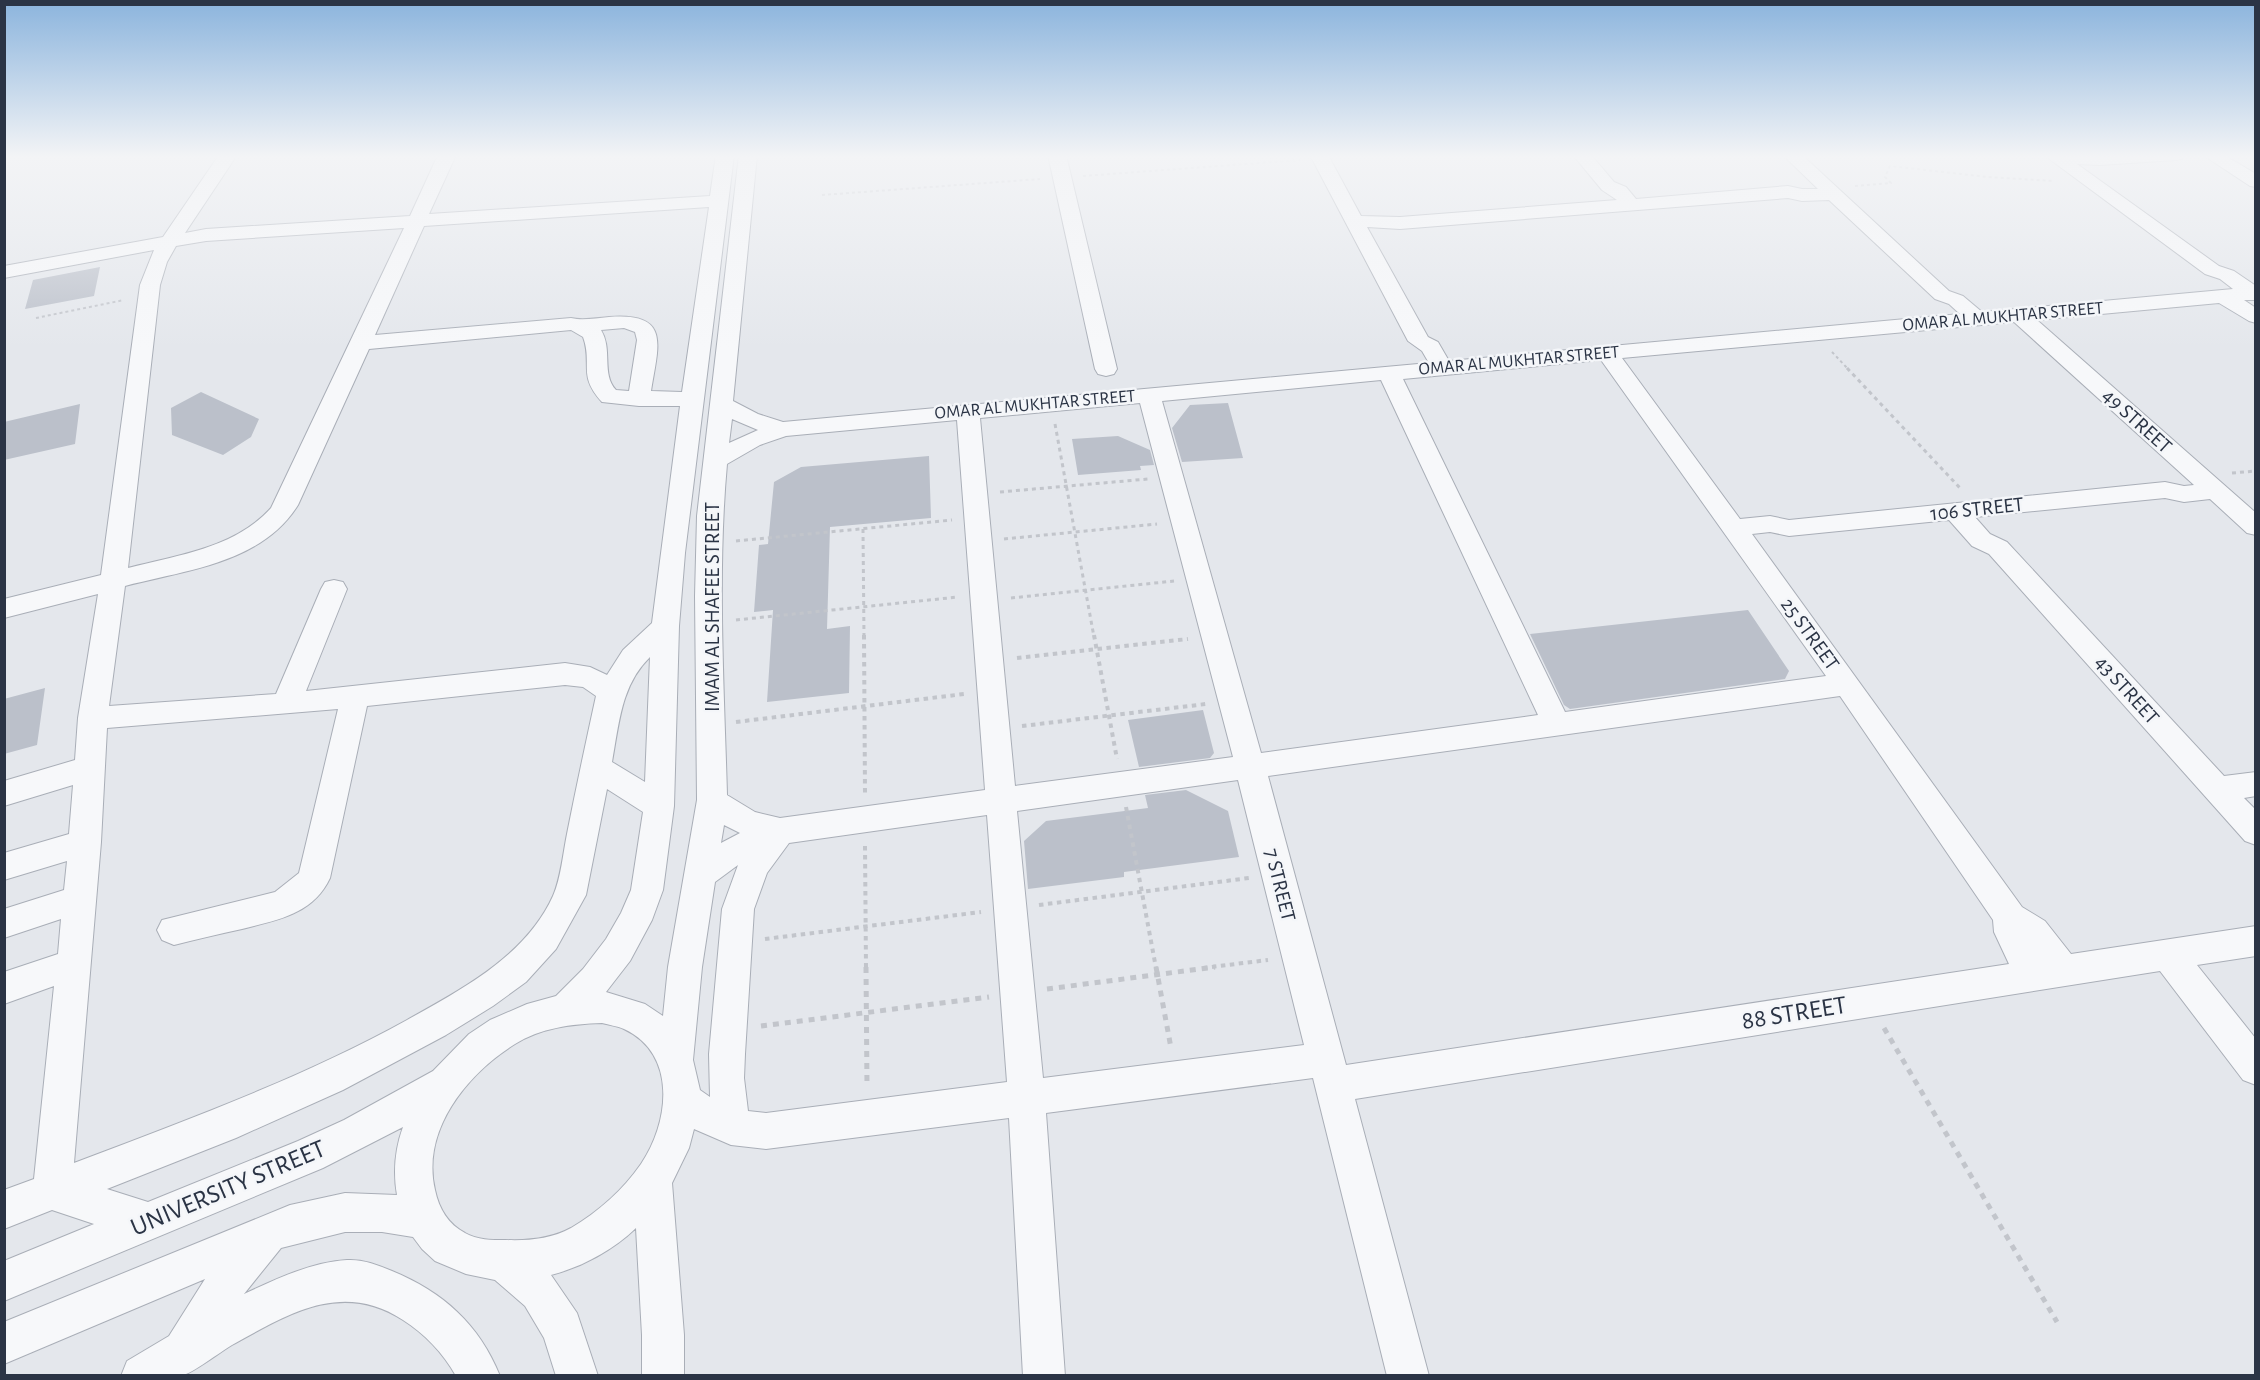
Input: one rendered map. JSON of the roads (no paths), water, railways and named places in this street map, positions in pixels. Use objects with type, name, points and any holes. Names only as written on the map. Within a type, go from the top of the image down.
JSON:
[{"type":"street","points":[[52,1191],[80,899],[93,718],[150,295],[157,262],[185,219]]},
{"type":"street","points":[[4,272],[171,240],[223,234],[440,219]]},
{"type":"street","name":"IMAM AL SHAFEE STREET","points":[[567,1008],[595,980],[618,950],[635,920],[647,890],[659,806],[665,626],[674,530],[716,219]]},
{"type":"street","name":"IMAM AL SHAFEE STREET","points":[[676,1059],[685,967],[702,874],[712,800],[708,544],[714,462],[741,219]]},
{"type":"street","name":"7 STREET","points":[[1072,219],[1106,369],[1100,377],[1126,397],[1172,477],[1233,701],[1408,1376]]},
{"type":"street","points":[[1354,219],[1419,341],[1415,349],[1435,369]]},
{"type":"street","points":[[1357,226],[1391,228],[1400,223],[1445,219]]},
{"type":"street","points":[[1861,219],[1942,295],[1942,302],[1970,320]]},
{"type":"street","points":[[2142,219],[2212,270],[2212,275],[2217,280],[2245,297],[2256,317]]},
{"type":"street","points":[[4,609],[222,552],[250,539],[273,522],[286,505],[416,221]]},
{"type":"street","name":"OMAR AL MUKHTAR STREET","points":[[714,462],[752,440],[783,429],[2019,315],[2245,297]]},
{"type":"street","name":"49 STREET","points":[[2019,315],[2256,527]]},
{"type":"street","points":[[361,343],[549,326],[626,322],[644,328],[648,340],[639,399]]},
{"type":"street","points":[[582,325],[595,337],[598,385],[605,394],[617,398],[692,399]]},
{"type":"street","name":"25 STREET","points":[[1607,353],[1847,684],[2010,917],[2008,923],[2012,936],[2050,974]]},
{"type":"street","points":[[1389,373],[1557,724]]},
{"type":"street","name":"OMAR AL MUKHTAR STREET","points":[[721,402],[754,422],[783,429]]},
{"type":"street","points":[[968,412],[1026,1097],[1044,1376]]},
{"type":"street","name":"106 STREET","points":[[1737,535],[1782,536],[1788,528],[2165,490],[2184,494],[2207,484]]},
{"type":"street","name":"43 STREET","points":[[1969,510],[1981,540],[1998,548],[2256,832]]},
{"type":"street","points":[[286,704],[334,590]]},
{"type":"street","points":[[4,1210],[238,1119],[360,1065],[455,1011],[523,963],[544,941],[560,918],[570,895],[611,692],[633,657],[665,626]]},
{"type":"street","points":[[93,718],[286,704],[565,674],[590,678],[611,692]]},
{"type":"street","points":[[702,874],[738,848],[780,831],[1847,684]]},
{"type":"street","points":[[174,930],[281,905],[309,885],[314,878],[355,696]]},
{"type":"street","points":[[4,794],[90,768]]},
{"type":"street","points":[[597,768],[659,806]]},
{"type":"street","points":[[2217,789],[2256,784]]},
{"type":"street","points":[[712,800],[735,818],[748,824],[780,831]]},
{"type":"street","points":[[731,1127],[726,1078],[738,909],[753,867],[780,831]]},
{"type":"street","points":[[4,867],[84,842]]},
{"type":"street","points":[[4,924],[80,899]]},
{"type":"street","name":"88 STREET","points":[[683,1100],[713,1121],[731,1127],[766,1131],[1176,1078],[1329,1072],[1868,1002],[2256,941]]},
{"type":"street","points":[[2168,955],[2256,1068]]},
{"type":"street","points":[[4,988],[74,964]]},
{"type":"street","points":[[602,1007],[634,1016],[658,1034],[676,1059],[683,1100],[675,1140],[653,1182],[624,1214],[587,1240],[547,1257],[506,1263],[472,1257],[444,1243],[424,1220],[413,1189],[413,1153],[425,1117],[445,1083],[472,1055],[501,1033],[534,1017],[567,1008],[602,1007]]},
{"type":"street","name":"UNIVERSITY STREET","points":[[4,1281],[310,1155],[357,1132],[445,1083]]},
{"type":"street","points":[[653,1182],[663,1335],[663,1376]]},
{"type":"street","points":[[52,1191],[149,1222]]},
{"type":"street","points":[[4,1342],[269,1232],[334,1213],[366,1210],[396,1213],[424,1220]]},
{"type":"street","points":[[177,1363],[223,1288],[269,1232]]},
{"type":"street","points":[[506,1263],[539,1292],[562,1328],[578,1376]]},
{"type":"street","points":[[142,1376],[177,1363],[284,1297],[318,1284],[349,1280],[376,1284],[424,1309],[468,1351],[479,1376]]}]
